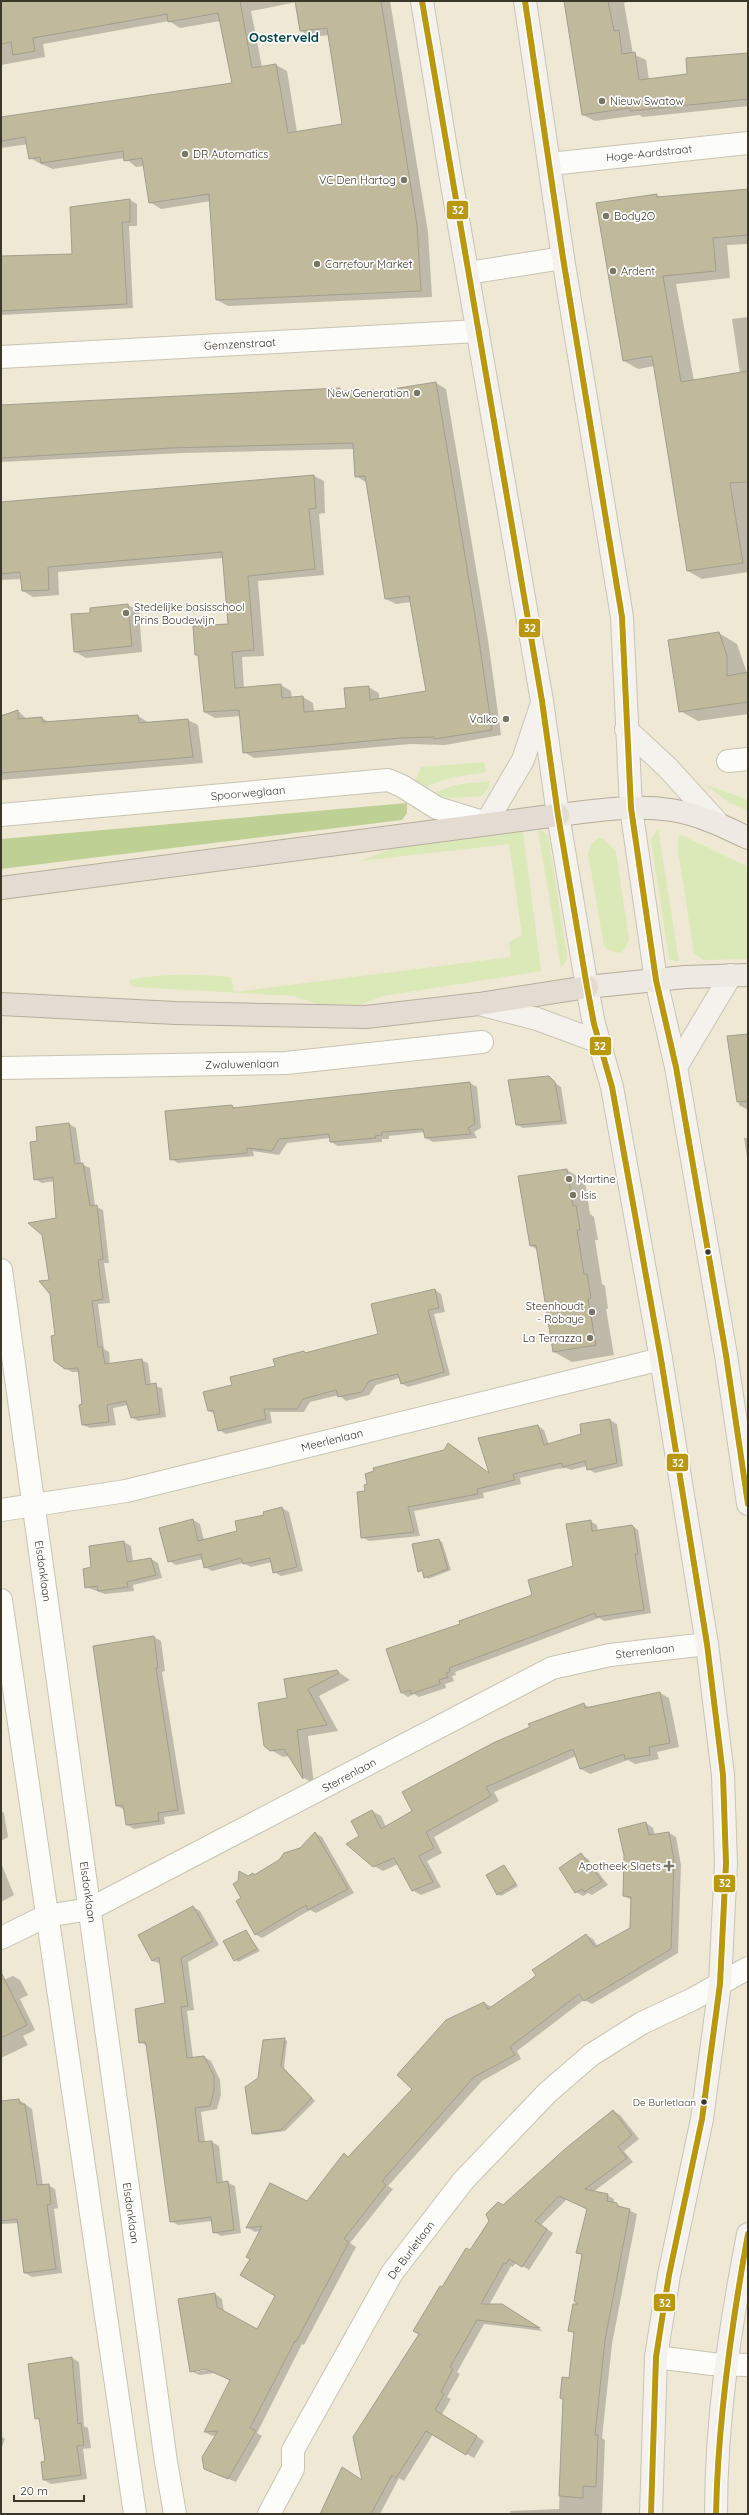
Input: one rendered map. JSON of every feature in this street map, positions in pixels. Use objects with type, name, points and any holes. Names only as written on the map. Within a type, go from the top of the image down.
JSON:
[{"type":"highway","points":[[1,888],[486,823],[558,815]]},
{"type":"highway","points":[[1,1004],[175,1013],[366,1017],[478,1004],[587,987]]},
{"type":"main road","points":[[422,1],[542,701],[558,815],[587,987],[599,1042],[612,1087],[661,1359],[707,1644],[723,1775],[726,1821],[726,1870],[720,1984],[702,2120],[669,2275],[656,2357],[651,2514]]},
{"type":"main road","points":[[525,1],[563,258],[622,617],[626,729],[631,808],[656,980],[676,1067],[726,1356],[748,1504]]},
{"type":"main road","points":[[486,823],[523,760],[542,701]]},
{"type":"main road","points":[[626,729],[668,768],[717,822]]},
{"type":"main road","points":[[558,815],[631,808],[670,810],[717,822],[748,838]]},
{"type":"main road","points":[[587,987],[656,980],[739,975]]},
{"type":"main road","points":[[676,1067],[739,975]]},
{"type":"main road","points":[[478,1004],[537,1019],[599,1042]]},
{"type":"main road","points":[[716,2514],[718,2431],[725,2364],[748,2234]]},
{"type":"street","name":"Hoge-Aardstraat","points":[[550,164],[748,143]]},
{"type":"street","points":[[468,273],[563,258]]},
{"type":"street","name":"Gemzenstraat","points":[[1,357],[478,331]]},
{"type":"street","name":"Spoorweglaan","points":[[1,815],[388,780],[402,786],[437,808],[486,823]]},
{"type":"street","name":"Zwaluwenlaan","points":[[1,1068],[286,1063],[482,1042]]},
{"type":"street","name":"Elsdonklaan","points":[[1,1270],[162,2439],[176,2514]]},
{"type":"street","name":"Meerlenlaan","points":[[1,1510],[126,1491],[661,1359]]},
{"type":"street","points":[[1,1600],[46,1916],[135,2514]]},
{"type":"street","name":"Sterrenlaan","points":[[1,1938],[46,1916],[90,1909],[552,1668],[610,1655],[707,1644]]},
{"type":"street","name":"De Burletlaan","points":[[269,2514],[293,2469],[293,2450],[392,2273],[463,2182],[547,2093],[591,2055],[642,2023],[720,1984],[748,1968]]},
{"type":"street","points":[[656,2357],[748,2365]]},
{"type":"green space","points":[[484,762],[486,772],[449,778],[422,788],[415,782],[421,767]]},
{"type":"green space","points":[[490,781],[488,789],[481,796],[440,799],[430,794],[455,785]]},
{"type":"green space","points":[[704,784],[748,800],[748,811],[730,803]]},
{"type":"green space","points":[[407,803],[407,813],[402,820],[1,869],[1,839]]},
{"type":"green space","points":[[658,829],[679,962],[669,959],[651,840]]},
{"type":"green space","points":[[538,831],[543,831],[548,836],[567,954],[567,959],[561,968]]},
{"type":"green space","points":[[523,832],[541,971],[383,996],[362,1004],[316,1004],[294,996],[134,987],[129,984],[130,980],[155,976],[218,976],[231,977],[234,992],[511,957],[509,942],[522,935],[509,844],[360,861],[391,849]]},
{"type":"green space","points":[[679,834],[748,867],[748,959],[703,960],[694,953],[678,850]]},
{"type":"green space","points":[[599,838],[605,840],[616,852],[629,940],[624,950],[620,953],[610,951],[604,946],[588,853],[592,843]]},
{"type":"building","points":[[1,1],[240,1],[252,68],[276,64],[288,133],[342,124],[327,28],[300,31],[295,1],[381,1],[417,225],[421,291],[216,300],[209,194],[149,203],[142,158],[124,161],[123,151],[41,163],[40,157],[29,159],[25,137],[1,141],[1,117],[232,83],[218,13],[168,22],[167,14],[33,38],[35,51],[13,55],[11,42],[1,44]]},
{"type":"building","points":[[564,1],[608,1],[614,31],[619,30],[622,54],[635,52],[639,80],[687,74],[686,58],[748,53],[748,99],[630,111],[630,108],[582,115]]},
{"type":"building","points":[[748,189],[748,235],[713,238],[716,271],[663,276],[681,382],[748,371],[748,482],[730,483],[743,563],[687,571],[652,356],[623,361],[596,203],[657,194],[657,197]]},
{"type":"building","points":[[130,199],[130,222],[122,222],[127,304],[1,311],[1,256],[72,254],[70,207]]},
{"type":"building","points":[[436,382],[478,634],[492,730],[434,739],[434,737],[400,738],[243,753],[239,710],[204,712],[198,655],[195,655],[193,626],[228,624],[222,552],[48,567],[49,590],[22,591],[20,572],[1,574],[1,502],[314,475],[316,508],[309,509],[315,569],[248,576],[254,650],[232,652],[235,688],[281,684],[282,698],[303,696],[304,712],[346,708],[344,688],[369,686],[370,700],[426,691],[409,596],[385,599],[365,476],[355,477],[353,443],[171,448],[1,458],[1,405],[340,388],[340,391],[374,390],[374,392]]},
{"type":"building","points":[[128,604],[132,646],[74,652],[71,614],[90,613],[90,608]]},
{"type":"building","points":[[719,632],[727,656],[727,676],[748,672],[748,702],[679,712],[668,640]]},
{"type":"building","points":[[18,710],[18,719],[42,717],[43,722],[138,715],[139,723],[188,719],[193,757],[1,773],[1,716]]},
{"type":"building","points":[[748,1034],[748,1101],[737,1102],[727,1036]]},
{"type":"building","points":[[549,1076],[555,1082],[562,1121],[516,1125],[508,1080]]},
{"type":"building","points":[[470,1082],[475,1124],[468,1128],[471,1134],[425,1138],[423,1129],[382,1132],[382,1135],[375,1136],[376,1138],[330,1142],[329,1134],[279,1139],[272,1151],[247,1148],[247,1153],[170,1160],[165,1111],[232,1105],[233,1108]]},
{"type":"building","points":[[69,1123],[75,1164],[83,1163],[90,1206],[97,1205],[103,1259],[98,1260],[103,1299],[92,1301],[98,1347],[102,1347],[105,1364],[142,1359],[146,1385],[156,1383],[160,1414],[131,1418],[126,1401],[107,1405],[109,1422],[82,1425],[79,1405],[82,1404],[78,1368],[65,1369],[54,1361],[51,1336],[55,1335],[50,1294],[39,1281],[49,1280],[42,1235],[28,1223],[56,1218],[53,1177],[34,1180],[30,1142],[37,1141],[36,1127]]},
{"type":"building","points":[[567,1169],[573,1206],[576,1205],[580,1230],[577,1230],[584,1274],[587,1274],[591,1298],[588,1299],[596,1345],[553,1352],[536,1245],[530,1246],[518,1176]]},
{"type":"building","points":[[435,1289],[439,1308],[428,1310],[444,1372],[401,1384],[398,1374],[369,1381],[362,1392],[338,1397],[336,1390],[303,1399],[297,1409],[264,1409],[266,1419],[218,1431],[213,1410],[208,1411],[203,1392],[232,1385],[230,1377],[275,1366],[273,1359],[304,1351],[305,1353],[378,1334],[371,1304]]},
{"type":"building","points":[[610,1419],[617,1463],[587,1470],[585,1461],[563,1467],[562,1463],[513,1474],[515,1480],[477,1489],[478,1494],[408,1507],[414,1532],[361,1538],[357,1492],[365,1491],[364,1485],[367,1484],[365,1474],[374,1471],[373,1468],[444,1450],[448,1443],[489,1473],[478,1438],[538,1425],[544,1445],[581,1434],[580,1424]]},
{"type":"building","points":[[282,1507],[297,1567],[273,1573],[270,1558],[243,1564],[241,1558],[204,1568],[201,1554],[168,1562],[159,1528],[193,1519],[198,1541],[237,1531],[235,1521],[264,1515],[263,1512]]},
{"type":"building","points":[[591,1520],[592,1531],[632,1525],[634,1528],[638,1554],[635,1554],[644,1610],[596,1617],[595,1613],[449,1668],[450,1672],[446,1673],[448,1677],[439,1680],[440,1684],[411,1694],[410,1690],[401,1693],[386,1649],[460,1624],[459,1621],[532,1595],[528,1580],[573,1566],[566,1524]]},
{"type":"building","points":[[439,1539],[448,1569],[424,1578],[422,1570],[418,1572],[412,1544]]},
{"type":"building","points":[[124,1541],[127,1562],[151,1558],[156,1575],[127,1582],[128,1587],[98,1591],[97,1586],[85,1588],[83,1569],[91,1567],[89,1546]]},
{"type":"building","points":[[154,1636],[158,1668],[156,1668],[178,1810],[158,1813],[159,1821],[126,1825],[123,1805],[116,1806],[93,1646]]},
{"type":"building","points":[[337,1670],[339,1673],[308,1689],[327,1725],[297,1730],[303,1779],[284,1749],[270,1751],[264,1746],[258,1703],[287,1698],[284,1679]]},
{"type":"building","points":[[660,1692],[670,1743],[649,1747],[650,1755],[625,1759],[624,1754],[580,1769],[573,1749],[486,1787],[491,1796],[426,1832],[434,1848],[419,1856],[433,1882],[412,1891],[394,1858],[373,1867],[346,1844],[359,1836],[351,1821],[372,1810],[381,1829],[412,1811],[402,1792],[493,1743],[530,1727],[528,1724],[584,1703],[585,1708]]},
{"type":"building","points":[[646,1822],[649,1835],[669,1832],[674,1860],[671,1949],[584,2001],[579,1994],[510,2047],[515,2055],[474,2077],[382,2181],[386,2185],[344,2239],[349,2242],[250,2428],[256,2431],[228,2479],[204,2469],[202,2457],[218,2431],[204,2432],[230,2380],[206,2369],[190,2372],[178,2299],[215,2293],[217,2307],[257,2329],[275,2296],[240,2275],[250,2259],[246,2257],[262,2226],[246,2228],[270,2183],[307,2201],[344,2153],[348,2157],[412,2089],[397,2075],[446,2020],[484,2002],[488,2009],[533,1978],[536,1975],[532,1970],[586,1934],[595,1947],[630,1928],[631,1897],[623,1896],[624,1855],[618,1829]]},
{"type":"building","points":[[315,1832],[348,1889],[308,1910],[306,1905],[255,1935],[236,1901],[241,1898],[233,1884],[238,1881],[239,1871],[248,1876],[253,1873],[254,1875],[279,1860],[284,1853],[300,1848]]},
{"type":"building","points":[[581,1853],[602,1881],[584,1892],[582,1889],[575,1893],[559,1868]]},
{"type":"building","points":[[504,1865],[516,1884],[497,1895],[486,1875]]},
{"type":"building","points":[[193,1906],[213,1941],[181,1958],[188,2006],[181,2007],[187,2058],[204,2056],[214,2076],[214,2091],[210,2106],[195,2108],[199,2142],[212,2141],[217,2183],[228,2181],[234,2230],[213,2233],[211,2217],[170,2222],[146,2044],[145,2042],[139,2043],[135,2009],[165,2003],[159,1957],[152,1961],[138,1935]]},
{"type":"building","points":[[246,1930],[257,1949],[234,1961],[223,1941]]},
{"type":"building","points":[[1,1972],[27,2025],[1,2038]]},
{"type":"building","points":[[285,2038],[281,2066],[312,2098],[281,2130],[252,2134],[245,2087],[258,2078],[263,2040]]},
{"type":"building","points":[[19,2099],[20,2104],[25,2104],[37,2185],[49,2184],[51,2204],[47,2205],[56,2269],[24,2273],[17,2219],[1,2221],[1,2101]]},
{"type":"building","points":[[613,2110],[632,2135],[618,2147],[627,2158],[585,2189],[608,2194],[607,2201],[617,2203],[617,2206],[630,2209],[605,2340],[595,2435],[598,2435],[596,2487],[583,2486],[583,2498],[559,2496],[563,2399],[560,2398],[562,2377],[569,2378],[574,2332],[568,2331],[573,2304],[578,2304],[574,2301],[582,2254],[576,2253],[587,2209],[559,2196],[535,2221],[547,2229],[522,2267],[509,2259],[506,2264],[504,2263],[481,2304],[502,2304],[540,2328],[477,2320],[450,2367],[453,2369],[441,2392],[444,2394],[435,2410],[477,2436],[466,2455],[426,2431],[396,2478],[392,2475],[371,2514],[320,2514],[342,2467],[362,2480],[353,2437],[419,2334],[413,2331],[440,2286],[442,2287],[466,2248],[470,2250],[489,2221],[486,2214],[498,2202],[503,2205],[565,2149]]},
{"type":"building","points":[[72,2357],[78,2424],[81,2423],[84,2445],[77,2446],[81,2475],[43,2480],[41,2462],[45,2461],[39,2418],[35,2419],[28,2364]]},
{"type":"transit line","name":"32","points":[[422,1],[542,701],[558,815],[587,987],[594,1024],[612,1087],[661,1359],[707,1644],[723,1775],[726,1863],[720,1984],[702,2119],[669,2275],[656,2357],[651,2514]]},
{"type":"transit line","name":"32","points":[[525,1],[563,258],[622,617],[631,808],[656,980],[676,1067],[726,1355],[748,1504]]},
{"type":"transit line","name":"32","points":[[716,2514],[719,2443],[726,2373],[748,2234]]},
{"type":"place","name":"Nieuw Swatow","points":[[602,101]]},
{"type":"place","name":"DR Automatics","points":[[185,154]]},
{"type":"place","name":"VC Den Hartog","points":[[404,180]]},
{"type":"place","name":"Body2O","points":[[606,216]]},
{"type":"place","name":"Carrefour Market","points":[[317,264]]},
{"type":"place","name":"Ardent","points":[[613,271]]},
{"type":"place","name":"New Generation","points":[[417,393]]},
{"type":"place","name":"Stedelijke basisschool Prins Boudewijn","points":[[126,613]]},
{"type":"place","name":"Valko","points":[[506,719]]},
{"type":"place","name":"Martine","points":[[569,1179]]},
{"type":"place","name":"Isis","points":[[573,1195]]},
{"type":"place","name":"Steenhoudt - Robaye","points":[[592,1312]]},
{"type":"place","name":"La Terrazza","points":[[590,1338]]},
{"type":"place","name":"Apotheek Slaets","points":[[669,1866]]},
{"type":"place","name":"De Burletlaan","points":[[704,2102]]},
{"type":"district","name":"Oosterveld","points":[[284,37]]}]
